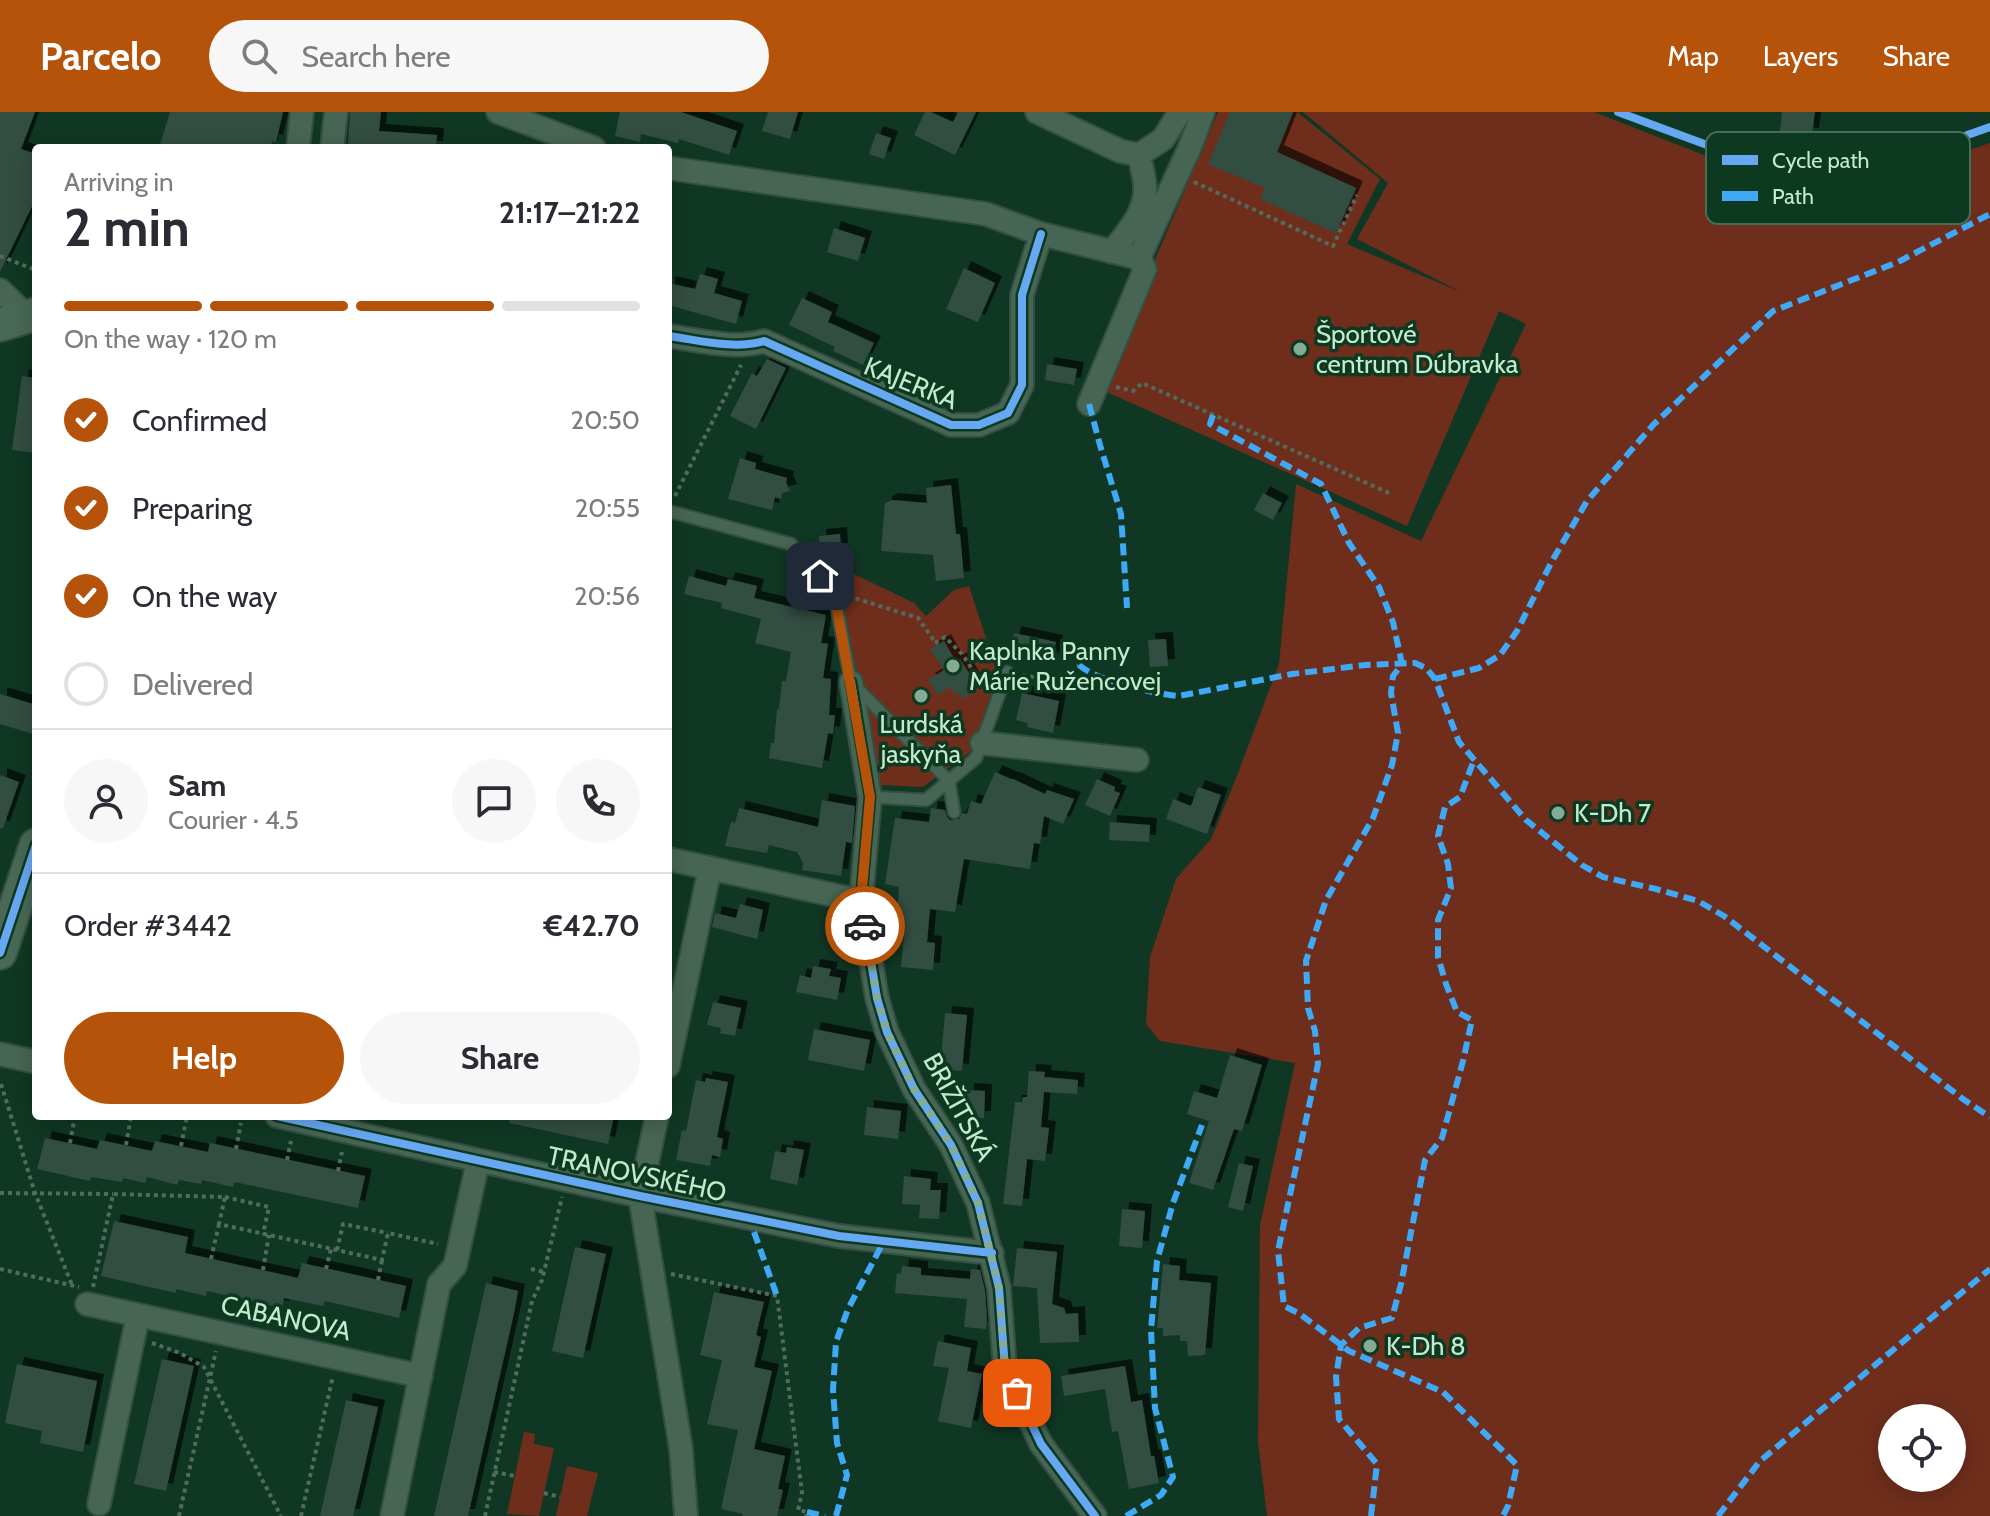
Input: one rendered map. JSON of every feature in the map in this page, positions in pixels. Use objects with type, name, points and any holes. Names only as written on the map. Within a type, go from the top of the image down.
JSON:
[{"type":"street","points":[[298,144],[302,112]]},
{"type":"street","points":[[332,144],[336,112]]},
{"type":"street","points":[[498,112],[583,144]]},
{"type":"street","points":[[1037,112],[1120,151],[1139,155],[1163,139],[1180,112]]},
{"type":"street","points":[[1139,258],[1203,112]]},
{"type":"street","points":[[1112,252],[1143,205],[1145,189],[1139,155]]},
{"type":"street","points":[[672,169],[986,214],[1041,234],[1139,258],[1145,269],[1089,404]]},
{"type":"street","name":"KAJERKA","points":[[672,337],[752,345],[764,341],[951,425],[979,425],[1008,413],[1022,385],[1022,295],[1041,234]]},
{"type":"street","points":[[0,290],[21,318]]},
{"type":"street","name":"BRIŽITSKÁ","points":[[851,682],[870,797],[861,901],[877,998],[887,1032],[914,1089],[953,1148],[978,1203],[999,1288],[1005,1368],[1041,1444],[1095,1516]]},
{"type":"street","points":[[982,743],[1137,760]]},
{"type":"street","points":[[0,953],[32,857]]},
{"type":"street","points":[[672,860],[861,901]]},
{"type":"street","points":[[672,1047],[710,868]]},
{"type":"street","points":[[0,1054],[32,1061]]},
{"type":"street","name":"TRANOVSKÉHO","points":[[295,1120],[839,1236],[992,1253]]},
{"type":"street","points":[[640,1196],[656,1120]]},
{"type":"street","points":[[392,1516],[439,1284],[455,1266],[478,1161]]},
{"type":"street","name":"TRANOVSKÉHO","points":[[640,1196],[681,1449],[686,1516]]},
{"type":"street","name":"CABANOVA","points":[[87,1304],[421,1376]]},
{"type":"street","points":[[99,1504],[138,1315]]},
{"type":"lane","points":[[672,512],[791,544],[834,592]]},
{"type":"lane","name":"BRIŽITSKÁ","points":[[834,592],[851,682]]},
{"type":"lane","points":[[870,797],[926,800],[976,758],[1007,672]]},
{"type":"lane","points":[[851,682],[949,781],[954,812]]},
{"type":"path","points":[[1200,185],[1333,246],[1357,195]]},
{"type":"path","points":[[0,256],[32,269]]},
{"type":"path","points":[[672,498],[677,494],[752,345]]},
{"type":"path","points":[[1098,382],[1133,391],[1142,383],[1389,493]]},
{"type":"path","points":[[834,592],[918,618],[936,644],[945,637],[963,655],[977,677],[994,681],[1007,672],[1064,683],[1079,665]]},
{"type":"path","points":[[1,1084],[35,1193],[72,1285]]},
{"type":"path","points":[[70,1143],[74,1120]]},
{"type":"path","points":[[126,1145],[130,1120]]},
{"type":"path","points":[[181,1146],[186,1120]]},
{"type":"path","points":[[236,1149],[241,1123]]},
{"type":"path","points":[[287,1160],[293,1134]]},
{"type":"path","points":[[338,1171],[343,1146]]},
{"type":"path","points":[[0,1193],[225,1197],[269,1207],[263,1234]]},
{"type":"path","points":[[0,1269],[93,1290],[113,1194]]},
{"type":"path","points":[[485,1516],[532,1301],[542,1280],[562,1194]]},
{"type":"path","points":[[211,1259],[225,1197]]},
{"type":"path","points":[[219,1224],[382,1260]]},
{"type":"path","points":[[337,1250],[343,1224],[438,1244]]},
{"type":"path","points":[[378,1280],[388,1233]]},
{"type":"path","points":[[263,1270],[269,1235]]},
{"type":"path","points":[[326,1269],[331,1249]]},
{"type":"path","points":[[531,1269],[544,1272]]},
{"type":"path","points":[[669,1273],[777,1296],[802,1493],[798,1510],[807,1512],[806,1516]]},
{"type":"path","points":[[179,1516],[220,1333]]},
{"type":"path","points":[[152,1343],[180,1353],[204,1367],[281,1516]]},
{"type":"path","points":[[301,1516],[337,1358]]},
{"type":"path","points":[[494,1472],[515,1476]]},
{"type":"path","points":[[544,1493],[560,1497]]},
{"type":"shaded area","points":[[1218,112],[1297,112],[1380,179],[1347,244],[1463,293],[1357,239],[1388,183],[1303,112],[1594,112],[1706,156],[1706,224],[1970,224],[1970,150],[1990,143],[1990,1516],[1267,1516],[1258,1441],[1260,1225],[1295,1063],[1160,1041],[1146,1024],[1150,957],[1176,879],[1211,839],[1279,664],[1296,484],[1421,541],[1526,324],[1499,311],[1407,526],[1100,389]]},
{"type":"shaded area","points":[[829,562],[914,603],[926,616],[954,590],[969,586],[1000,681],[970,752],[923,787],[879,785],[840,589]]},
{"type":"shaded area","points":[[524,1432],[535,1434],[534,1444],[554,1448],[539,1516],[507,1514]]},
{"type":"shaded area","points":[[567,1466],[598,1473],[587,1516],[556,1516]]},
{"type":"building","points":[[0,112],[35,112],[21,149],[32,153],[32,206],[0,272]]},
{"type":"building","points":[[170,112],[283,112],[276,142],[272,141],[272,144],[160,144]]},
{"type":"building","points":[[350,112],[381,112],[379,131],[437,135],[436,144],[348,144]]},
{"type":"building","points":[[620,112],[681,112],[737,131],[729,155],[679,139],[678,143],[641,134],[640,142],[615,136]]},
{"type":"building","points":[[768,112],[798,112],[790,139],[762,131]]},
{"type":"building","points":[[925,112],[953,122],[958,112],[976,112],[955,155],[914,135]]},
{"type":"building","points":[[1230,112],[1293,112],[1277,152],[1356,188],[1336,233],[1260,199],[1265,188],[1208,164]]},
{"type":"building","points":[[1782,112],[1815,112],[1812,132],[1780,131]]},
{"type":"building","points":[[876,133],[891,138],[884,159],[869,154]]},
{"type":"building","points":[[834,228],[865,238],[858,261],[827,252]]},
{"type":"building","points":[[964,268],[995,283],[978,322],[946,309]]},
{"type":"building","points":[[700,274],[718,279],[714,293],[742,301],[736,324],[672,306],[672,284],[695,289]]},
{"type":"building","points":[[802,298],[832,312],[828,322],[874,343],[863,365],[833,351],[835,347],[789,325]]},
{"type":"building","points":[[767,359],[786,368],[756,429],[730,416],[752,373],[757,376]]},
{"type":"building","points":[[1047,364],[1077,369],[1074,385],[1045,380]]},
{"type":"building","points":[[22,376],[32,377],[32,452],[12,450]]},
{"type":"building","points":[[740,458],[756,463],[755,469],[787,478],[790,491],[782,493],[781,499],[775,497],[772,510],[728,499]]},
{"type":"building","points":[[951,485],[964,578],[936,581],[933,555],[881,551],[885,503],[892,500],[927,503],[926,488]]},
{"type":"building","points":[[1263,493],[1282,503],[1273,520],[1254,510]]},
{"type":"building","points":[[840,534],[841,550],[820,551],[819,536]]},
{"type":"building","points":[[689,576],[726,586],[728,579],[757,586],[754,598],[826,615],[821,643],[828,644],[823,678],[831,679],[829,715],[835,715],[833,734],[828,733],[822,768],[769,758],[771,743],[774,743],[782,681],[786,681],[791,652],[755,643],[761,619],[721,608],[722,603],[684,594]]},
{"type":"building","points":[[1014,633],[1056,642],[1052,660],[1010,651]]},
{"type":"building","points":[[1166,639],[1168,666],[1150,667],[1148,640]]},
{"type":"building","name":"Kaplnka Panny Márie Ružencovej","points":[[944,641],[956,662],[960,659],[974,681],[970,685],[974,692],[962,699],[950,687],[938,695],[928,680],[944,670],[930,649]]},
{"type":"building","points":[[1022,693],[1059,701],[1053,733],[1027,727],[1028,723],[1016,720]]},
{"type":"building","points":[[0,694],[32,704],[32,734],[0,724]]},
{"type":"building","points":[[995,772],[1045,794],[1047,790],[1074,799],[1063,824],[1044,816],[1040,844],[1034,843],[1030,869],[964,859],[955,912],[930,909],[927,942],[935,943],[933,970],[901,967],[905,926],[896,925],[899,887],[885,884],[895,818],[929,822],[931,808],[945,810],[950,820],[959,819],[962,813],[967,814],[971,801],[981,804]]},
{"type":"building","points":[[0,775],[19,782],[3,828],[0,828]]},
{"type":"building","points":[[1097,779],[1115,787],[1114,791],[1120,793],[1110,816],[1085,805]]},
{"type":"building","points":[[1198,787],[1221,795],[1207,834],[1166,819],[1173,799],[1191,806]]},
{"type":"building","points":[[822,800],[855,806],[852,843],[846,842],[841,876],[802,870],[803,863],[797,852],[769,845],[767,853],[725,846],[731,822],[735,823],[739,808],[818,827]]},
{"type":"building","points":[[1110,822],[1150,825],[1149,842],[1109,840]]},
{"type":"building","points":[[740,904],[763,910],[757,939],[712,927],[715,913],[736,918]]},
{"type":"building","points":[[813,966],[831,969],[829,976],[841,978],[837,1000],[796,992],[800,975],[811,978]]},
{"type":"building","points":[[713,1002],[741,1008],[735,1036],[720,1033],[721,1028],[707,1025]]},
{"type":"building","points":[[945,1013],[967,1015],[962,1071],[940,1069]]},
{"type":"building","points":[[814,1029],[870,1040],[864,1071],[808,1060]]},
{"type":"building","points":[[1230,1055],[1262,1065],[1242,1131],[1234,1129],[1213,1190],[1189,1183],[1209,1121],[1187,1114],[1194,1091],[1217,1098]]},
{"type":"building","points":[[1029,1071],[1045,1072],[1044,1077],[1078,1080],[1077,1094],[1044,1092],[1041,1127],[1049,1128],[1045,1161],[1027,1159],[1022,1206],[1003,1204],[1015,1102],[1022,1102],[1023,1097],[1027,1097]]},
{"type":"building","points":[[706,1078],[728,1082],[717,1137],[723,1139],[720,1157],[712,1155],[710,1166],[676,1160],[682,1130],[686,1131],[696,1080],[705,1082]]},
{"type":"building","points":[[967,1090],[985,1091],[984,1118],[966,1118]]},
{"type":"building","points":[[867,1107],[901,1111],[898,1139],[864,1135]]},
{"type":"building","points":[[509,1120],[613,1120],[608,1144],[509,1123]]},
{"type":"building","points":[[45,1138],[97,1149],[100,1140],[152,1151],[155,1141],[208,1152],[210,1143],[365,1176],[358,1208],[234,1182],[233,1187],[202,1180],[201,1184],[179,1180],[177,1185],[147,1177],[145,1183],[123,1178],[122,1182],[91,1177],[90,1181],[37,1169]]},
{"type":"building","points":[[787,1147],[804,1150],[797,1185],[770,1179],[775,1151],[786,1153]]},
{"type":"building","points":[[1239,1163],[1253,1166],[1243,1211],[1228,1207]]},
{"type":"building","points":[[904,1176],[931,1179],[930,1190],[941,1190],[939,1219],[919,1218],[920,1205],[902,1204]]},
{"type":"building","points":[[1122,1209],[1145,1211],[1142,1248],[1119,1246]]},
{"type":"building","points":[[114,1221],[188,1237],[185,1253],[298,1278],[302,1263],[406,1286],[399,1318],[325,1301],[323,1306],[284,1298],[282,1308],[207,1291],[206,1296],[176,1289],[176,1293],[101,1276]]},
{"type":"building","points":[[575,1247],[606,1254],[583,1358],[552,1351]]},
{"type":"building","points":[[1017,1248],[1057,1252],[1052,1304],[1064,1308],[1066,1314],[1078,1313],[1079,1342],[1040,1343],[1037,1288],[1013,1286]]},
{"type":"building","points":[[1163,1264],[1180,1266],[1179,1280],[1211,1283],[1205,1355],[1188,1356],[1187,1341],[1180,1341],[1180,1335],[1163,1336],[1163,1328],[1157,1328]]},
{"type":"building","points":[[902,1266],[921,1268],[921,1275],[970,1279],[971,1269],[980,1270],[985,1290],[986,1329],[964,1327],[967,1299],[895,1293],[897,1273],[901,1274]]},
{"type":"building","points":[[486,1283],[518,1291],[514,1313],[468,1516],[434,1516]]},
{"type":"building","points":[[714,1292],[764,1302],[756,1335],[761,1337],[754,1367],[772,1371],[754,1449],[785,1456],[778,1489],[783,1490],[777,1516],[742,1516],[721,1509],[738,1430],[707,1424],[722,1360],[700,1355]]},
{"type":"building","points":[[938,1341],[971,1348],[967,1371],[982,1374],[971,1428],[938,1421],[949,1368],[933,1366]]},
{"type":"building","points":[[162,1359],[194,1366],[166,1491],[134,1484]]},
{"type":"building","points":[[17,1364],[97,1381],[83,1452],[40,1443],[42,1431],[5,1423]]},
{"type":"building","points":[[1125,1366],[1131,1402],[1142,1400],[1151,1456],[1154,1456],[1159,1483],[1129,1489],[1118,1431],[1112,1432],[1105,1389],[1064,1396],[1061,1376]]},
{"type":"building","points":[[346,1400],[378,1407],[353,1516],[320,1516]]},
{"type":"marked path","points":[[1435,679],[1479,668],[1500,655],[1517,631],[1587,501],[1654,424],[1773,311],[1898,262],[1990,214]]},
{"type":"marked path","points":[[1089,404],[1121,514],[1127,608]]},
{"type":"marked path","points":[[1213,415],[1210,424],[1321,484],[1349,543],[1379,587],[1393,622],[1402,664],[1393,676],[1391,693],[1398,733],[1392,765],[1373,818],[1326,900],[1306,961],[1308,1008],[1315,1031],[1318,1064],[1278,1251],[1284,1306],[1300,1314],[1349,1351],[1443,1392],[1517,1465],[1503,1516]]},
{"type":"marked path","points":[[1079,665],[1112,681],[1179,696],[1292,674],[1365,665],[1415,663],[1426,668],[1435,679],[1459,742],[1526,820],[1582,865],[1603,877],[1698,901],[1724,916],[1990,1117]]},
{"type":"marked path","points":[[1371,1516],[1377,1464],[1339,1419],[1336,1377],[1341,1345],[1359,1328],[1392,1318],[1425,1160],[1442,1138],[1463,1061],[1472,1020],[1457,1012],[1438,957],[1438,920],[1451,888],[1448,864],[1438,836],[1445,807],[1460,797],[1474,760]]},
{"type":"marked path","points":[[1126,1516],[1161,1495],[1173,1477],[1155,1408],[1151,1330],[1157,1261],[1173,1203],[1202,1125]]},
{"type":"marked path","points":[[754,1232],[777,1296]]},
{"type":"marked path","points":[[836,1516],[847,1475],[837,1443],[833,1390],[836,1342],[848,1309],[884,1241]]},
{"type":"marked path","points":[[1718,1516],[1760,1461],[1990,1269]]},
{"type":"marked path","points":[[807,1512],[825,1516]]},
{"type":"cycle path","points":[[1618,112],[1706,145]]},
{"type":"cycle path","points":[[1970,134],[1990,127]]},
{"type":"cycle path","points":[[672,337],[741,345],[764,341],[951,425],[979,425],[1008,413],[1022,385],[1022,295],[1041,234]]},
{"type":"cycle path","points":[[851,682],[870,797],[861,901],[877,998],[887,1032],[914,1089],[951,1145],[978,1203],[999,1288],[1005,1368],[1041,1444],[1095,1516]]},
{"type":"cycle path","points":[[0,953],[32,857]]},
{"type":"cycle path","points":[[295,1120],[839,1236],[992,1253]]},
{"type":"way so far","points":[[865,926],[877,998],[887,1032],[914,1089],[951,1145],[978,1203],[999,1288],[1005,1368],[1017,1393]]},
{"type":"place","name":"Športové centrum Dúbravka","points":[[1300,349]]},
{"type":"place","name":"Kaplnka Panny Márie Ružencovej","points":[[953,666]]},
{"type":"place","name":"Lurdská jaskyňa","points":[[921,696]]},
{"type":"place","name":"K-Dh 7","points":[[1558,813]]},
{"type":"place","name":"K-Dh 8","points":[[1370,1346]]},
{"type":"route","points":[[820,576],[834,592],[870,797],[861,901],[865,926]]}]
